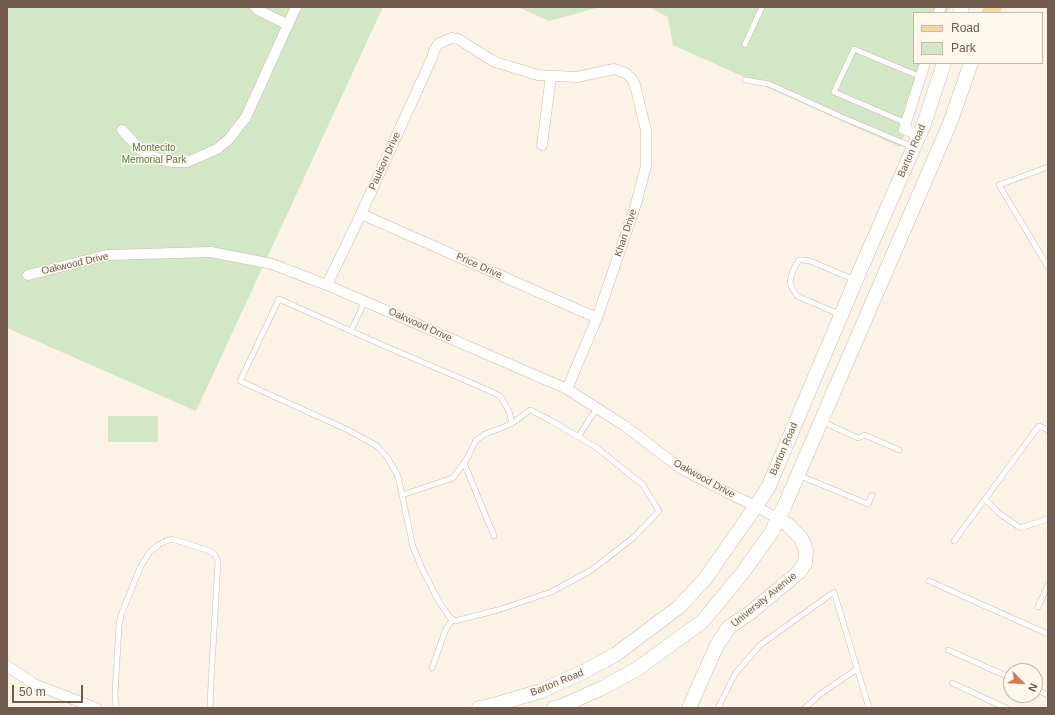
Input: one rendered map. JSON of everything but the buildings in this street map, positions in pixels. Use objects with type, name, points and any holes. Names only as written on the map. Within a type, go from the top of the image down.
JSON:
[{"type":"main road","name":"Barton Road","points":[[479,708],[541,691],[583,672],[615,655],[679,607],[705,579],[768,488],[924,124],[944,64]]},
{"type":"main road","points":[[554,708],[560,707],[604,687],[637,669],[702,621],[744,571],[771,533],[950,123],[971,64]]},
{"type":"main road","name":"University Avenue","points":[[689,708],[718,644],[729,628],[750,613],[799,572],[805,563],[806,550],[802,538],[788,525],[778,519]]},
{"type":"street","points":[[255,7],[258,10],[288,24]]},
{"type":"street","points":[[122,130],[141,150],[151,156],[168,161],[187,162],[217,149],[229,139],[246,117],[296,7]]},
{"type":"street","name":"Paulson Drive","points":[[327,285],[438,44],[451,38],[458,39],[495,62],[538,75],[551,76]]},
{"type":"street","points":[[916,141],[904,129],[925,64]]},
{"type":"street","name":"Khan Drive","points":[[551,76],[577,77],[614,69],[626,73],[635,85],[646,130],[646,166],[636,204],[597,318],[567,389]]},
{"type":"street","points":[[542,145],[551,76]]},
{"type":"street","name":"Price Drive","points":[[361,214],[597,318]]},
{"type":"street","name":"Oakwood Drive","points":[[28,275],[107,255],[211,252],[272,264],[365,301],[567,389],[625,426],[680,468],[756,506],[778,519]]},
{"type":"street","points":[[7,666],[34,684],[96,708]]},
{"type":"lane","points":[[745,44],[762,7]]},
{"type":"lane","points":[[906,123],[834,92],[854,49],[921,77]]},
{"type":"lane","points":[[745,80],[769,84],[844,118],[916,141]]},
{"type":"lane","points":[[1048,167],[999,185],[1048,267]]},
{"type":"lane","points":[[841,315],[797,296],[790,281],[792,273],[799,260],[803,260],[810,261],[856,281]]},
{"type":"lane","points":[[402,495],[453,478],[468,457],[476,440],[512,423],[530,410],[597,448],[643,485],[658,511],[633,538],[590,570],[551,592],[498,610],[455,621],[451,619],[440,603],[424,573],[413,547],[402,495],[398,476],[387,457],[377,446],[348,430],[240,381],[279,299],[500,396],[509,411],[512,423]]},
{"type":"lane","points":[[351,331],[365,301]]},
{"type":"lane","points":[[578,437],[597,408]]},
{"type":"lane","points":[[820,421],[858,438],[865,435],[899,450]]},
{"type":"lane","points":[[954,541],[1039,426],[1048,430]]},
{"type":"lane","points":[[464,463],[494,536]]},
{"type":"lane","points":[[797,474],[868,504],[872,495]]},
{"type":"lane","points":[[985,499],[999,513],[1020,528],[1048,519]]},
{"type":"lane","points":[[116,708],[119,626],[121,615],[140,568],[150,552],[166,540],[172,539],[210,551],[215,555],[218,561],[210,708]]},
{"type":"lane","points":[[929,581],[1048,634]]},
{"type":"lane","points":[[1038,607],[1048,585]]},
{"type":"lane","points":[[718,708],[735,674],[760,644],[834,592],[869,708]]},
{"type":"lane","points":[[432,668],[446,629],[453,620]]},
{"type":"lane","points":[[948,650],[1003,674]]},
{"type":"lane","points":[[805,708],[819,695],[857,669]]},
{"type":"lane","points":[[952,683],[1006,708]]},
{"type":"green space","name":"Montecito Memorial Park","points":[[7,7],[383,7],[196,411],[7,328]]},
{"type":"green space","points":[[518,7],[600,7],[549,21]]},
{"type":"green space","points":[[649,7],[949,7],[947,12],[913,12],[913,64],[930,64],[900,147],[673,45],[668,17]]},
{"type":"green space","points":[[108,416],[158,416],[158,442],[108,442]]}]
